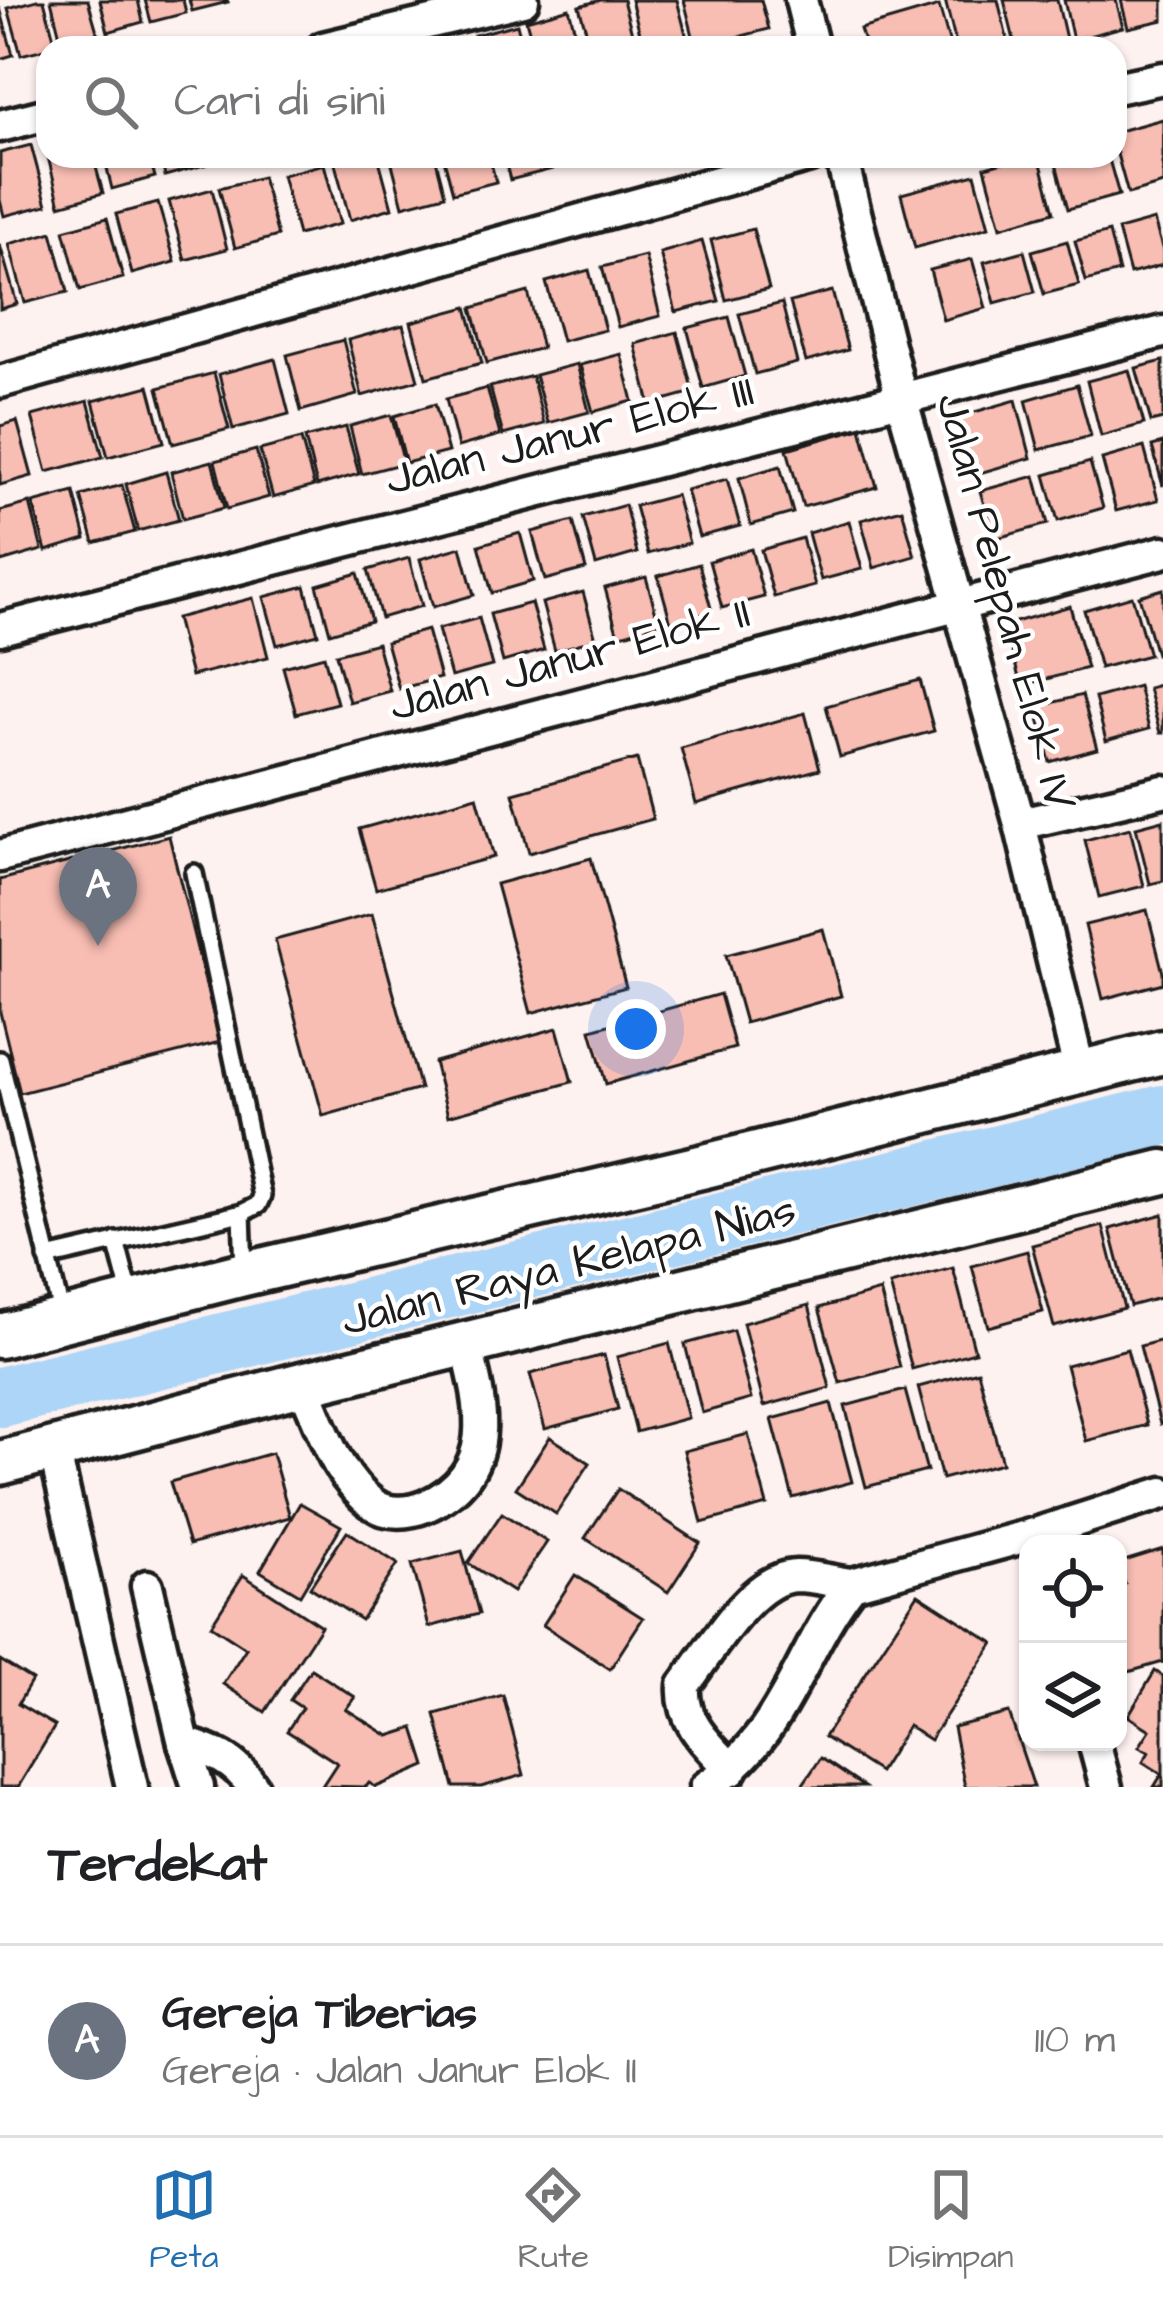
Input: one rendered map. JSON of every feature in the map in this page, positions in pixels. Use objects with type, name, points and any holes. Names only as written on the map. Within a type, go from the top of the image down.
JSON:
[{"type":"main road","name":"Jalan Raya Kelapa Nias","points":[[1,1330],[704,1166],[1163,1052]]},
{"type":"main road","name":"Jalan Raya Kelapa Nias","points":[[0,1462],[1163,1172]]},
{"type":"street","points":[[373,36],[523,0]]},
{"type":"street","points":[[801,0],[810,36]]},
{"type":"street","points":[[1127,85],[1163,77]]},
{"type":"street","points":[[0,126],[36,117]]},
{"type":"street","points":[[0,382],[767,168]]},
{"type":"street","name":"Jalan Pelepah Elok IV","points":[[844,168],[1020,824],[1080,1073]]},
{"type":"street","name":"Jalan Janur Elok III","points":[[0,628],[1163,332]]},
{"type":"street","name":"Jalan Janur Elok II","points":[[0,856],[1163,552]]},
{"type":"street","points":[[1020,824],[1163,791]]},
{"type":"street","points":[[302,1384],[347,1479],[374,1504],[391,1512],[418,1509],[444,1497],[462,1480],[483,1430],[466,1344]]},
{"type":"street","points":[[54,1449],[132,1787]]},
{"type":"street","points":[[1048,1535],[1163,1493]]},
{"type":"street","points":[[852,1584],[774,1721],[719,1779],[683,1701],[684,1685],[749,1600],[770,1582],[794,1576],[852,1584],[1019,1543]]},
{"type":"street","points":[[147,1586],[198,1787]]},
{"type":"street","points":[[184,1743],[235,1764],[253,1787]]},
{"type":"street","points":[[1096,1751],[1106,1787]]},
{"type":"lane","points":[[47,1258],[242,1213],[258,1205],[262,1188],[194,873]]},
{"type":"lane","points":[[0,1060],[63,1318]]},
{"type":"lane","points":[[242,1213],[244,1274]]},
{"type":"lane","points":[[116,1241],[132,1302]]},
{"type":"building","points":[[44,0],[53,36],[36,36],[36,51],[21,55],[8,8]]},
{"type":"building","points":[[51,0],[88,0],[98,35],[60,36]]},
{"type":"building","points":[[100,0],[138,0],[143,22],[108,32]]},
{"type":"building","points":[[145,0],[183,0],[186,13],[151,22]]},
{"type":"building","points":[[189,0],[227,0],[228,2],[192,11]]},
{"type":"building","points":[[623,0],[633,36],[588,36],[579,6]]},
{"type":"building","points":[[631,0],[677,0],[686,36],[641,36]]},
{"type":"building","points":[[684,0],[761,0],[769,29],[742,36],[693,36]]},
{"type":"building","points":[[945,0],[998,0],[1006,36],[954,36]]},
{"type":"building","points":[[1004,0],[1057,0],[1065,36],[1013,36]]},
{"type":"building","points":[[1064,0],[1116,0],[1123,27],[1072,36]]},
{"type":"building","points":[[1121,0],[1163,0],[1163,20],[1128,28]]},
{"type":"building","points":[[939,6],[948,36],[862,36],[860,29]]},
{"type":"building","points":[[0,8],[13,55],[0,59]]},
{"type":"building","points":[[569,8],[576,36],[531,36],[526,20]]},
{"type":"building","points":[[517,24],[520,36],[474,36]]},
{"type":"building","points":[[1163,119],[1163,184],[1128,194],[1121,168],[1127,168],[1127,129]]},
{"type":"building","points":[[31,145],[47,205],[4,216],[0,153]]},
{"type":"building","points":[[51,168],[96,168],[103,193],[60,205]]},
{"type":"building","points":[[107,168],[152,168],[155,177],[112,189]]},
{"type":"building","points":[[163,168],[194,168],[165,176]]},
{"type":"building","points":[[325,168],[340,224],[298,235],[282,175]]},
{"type":"building","points":[[336,168],[381,168],[392,208],[350,220]]},
{"type":"building","points":[[393,168],[438,168],[445,195],[403,206]]},
{"type":"building","points":[[446,168],[492,168],[496,182],[453,193]]},
{"type":"building","points":[[507,168],[553,168],[553,169],[510,180]]},
{"type":"building","points":[[985,168],[1042,168],[1054,212],[1001,227]]},
{"type":"building","points":[[1057,168],[1111,168],[1119,195],[1068,209]]},
{"type":"building","points":[[975,174],[989,227],[915,248],[901,194]]},
{"type":"building","points":[[262,177],[278,236],[235,248],[219,188]]},
{"type":"building","points":[[212,189],[227,249],[185,260],[169,201]]},
{"type":"building","points":[[158,203],[175,262],[132,274],[116,214]]},
{"type":"building","points":[[107,218],[123,278],[80,290],[64,230]]},
{"type":"building","points":[[1154,220],[1163,265],[1130,274],[1118,230]]},
{"type":"building","points":[[753,229],[769,289],[726,300],[711,240]]},
{"type":"building","points":[[52,232],[68,292],[25,303],[9,244]]},
{"type":"building","points":[[1109,232],[1119,272],[1086,281],[1075,241]]},
{"type":"building","points":[[702,241],[719,301],[676,312],[660,253]]},
{"type":"building","points":[[1067,241],[1079,285],[1044,294],[1032,251]]},
{"type":"building","points":[[0,245],[17,304],[0,309]]},
{"type":"building","points":[[1024,251],[1035,292],[995,303],[984,262]]},
{"type":"building","points":[[645,256],[660,316],[618,327],[602,267]]},
{"type":"building","points":[[972,259],[986,308],[943,320],[930,270]]},
{"type":"building","points":[[589,270],[605,330],[562,341],[546,282]]},
{"type":"building","points":[[832,291],[848,350],[806,362],[790,302]]},
{"type":"building","points":[[528,292],[542,348],[487,363],[472,308]]},
{"type":"building","points":[[782,303],[797,363],[755,374],[739,314]]},
{"type":"building","points":[[467,307],[482,363],[426,378],[411,322]]},
{"type":"building","points":[[729,317],[745,376],[703,388],[687,328]]},
{"type":"building","points":[[403,325],[418,380],[362,396],[348,340]]},
{"type":"building","points":[[677,332],[693,392],[650,404],[635,344]]},
{"type":"building","points":[[343,340],[357,395],[301,411],[287,355]]},
{"type":"building","points":[[621,354],[633,401],[593,412],[580,365]]},
{"type":"building","points":[[275,359],[289,414],[233,429],[219,374]]},
{"type":"building","points":[[1163,361],[1163,419],[1151,422],[1136,368]]},
{"type":"building","points":[[577,364],[589,412],[548,423],[535,375]]},
{"type":"building","points":[[1129,370],[1144,424],[1101,436],[1087,381]]},
{"type":"building","points":[[214,373],[229,429],[173,444],[158,388]]},
{"type":"building","points":[[532,376],[544,424],[503,435],[490,387]]},
{"type":"building","points":[[1077,385],[1091,436],[1039,450],[1026,400]]},
{"type":"building","points":[[149,386],[164,442],[108,457],[93,401]]},
{"type":"building","points":[[487,388],[500,435],[458,447],[446,399]]},
{"type":"building","points":[[1016,400],[1031,458],[973,475],[957,417]]},
{"type":"building","points":[[88,401],[103,457],[47,472],[32,416]]},
{"type":"building","points":[[435,404],[448,452],[406,463],[394,416]]},
{"type":"building","points":[[391,415],[404,463],[362,474],[350,426]]},
{"type":"building","points":[[17,421],[32,476],[0,485],[0,426]]},
{"type":"building","points":[[346,427],[359,474],[317,486],[305,438]]},
{"type":"building","points":[[861,428],[877,487],[803,507],[787,449]]},
{"type":"building","points":[[301,439],[314,486],[273,498],[260,450]]},
{"type":"building","points":[[1163,443],[1163,486],[1152,446]]},
{"type":"building","points":[[1144,447],[1158,500],[1116,511],[1102,459]]},
{"type":"building","points":[[256,450],[269,497],[227,509],[215,461]]},
{"type":"building","points":[[212,461],[224,508],[183,519],[171,472]]},
{"type":"building","points":[[1090,462],[1103,508],[1058,521],[1045,475]]},
{"type":"building","points":[[780,466],[793,513],[751,525],[739,478]]},
{"type":"building","points":[[166,472],[179,520],[138,531],[126,484]]},
{"type":"building","points":[[1035,476],[1048,524],[994,539],[980,491]]},
{"type":"building","points":[[727,479],[740,526],[699,537],[686,490]]},
{"type":"building","points":[[122,485],[135,532],[94,543],[81,496]]},
{"type":"building","points":[[74,492],[86,539],[46,551],[33,503]]},
{"type":"building","points":[[676,495],[689,543],[648,554],[635,506]]},
{"type":"building","points":[[30,503],[42,550],[1,562],[0,511]]},
{"type":"building","points":[[625,505],[637,553],[596,565],[583,517]]},
{"type":"building","points":[[902,509],[915,556],[874,568],[861,520]]},
{"type":"building","points":[[573,521],[586,569],[545,580],[532,532]]},
{"type":"building","points":[[849,521],[862,569],[821,580],[808,533]]},
{"type":"building","points":[[520,533],[533,581],[492,593],[479,545]]},
{"type":"building","points":[[802,538],[815,586],[774,597],[761,550]]},
{"type":"building","points":[[461,547],[474,595],[433,607],[420,559]]},
{"type":"building","points":[[751,549],[764,597],[722,608],[709,561]]},
{"type":"building","points":[[409,558],[422,606],[381,618],[368,570]]},
{"type":"building","points":[[699,564],[712,612],[671,623],[658,576]]},
{"type":"building","points":[[358,573],[371,621],[330,633],[317,585]]},
{"type":"building","points":[[646,577],[659,624],[618,636],[605,588]]},
{"type":"building","points":[[305,586],[318,634],[277,645],[264,597]]},
{"type":"building","points":[[1163,589],[1163,652],[1156,654],[1139,596]]},
{"type":"building","points":[[583,592],[596,639],[555,651],[542,603]]},
{"type":"building","points":[[1132,596],[1149,655],[1100,668],[1084,610]]},
{"type":"building","points":[[253,598],[268,657],[191,676],[176,618]]},
{"type":"building","points":[[531,603],[544,650],[503,662],[490,614]]},
{"type":"building","points":[[1070,606],[1087,668],[1021,686],[1005,625]]},
{"type":"building","points":[[479,618],[492,666],[451,677],[438,629]]},
{"type":"building","points":[[427,630],[440,678],[399,689],[386,642]]},
{"type":"building","points":[[377,643],[390,691],[349,702],[336,654]]},
{"type":"building","points":[[324,656],[337,703],[296,714],[283,667]]},
{"type":"building","points":[[920,680],[934,731],[840,757],[826,706]]},
{"type":"building","points":[[1163,684],[1163,733],[1160,733],[1148,688]]},
{"type":"building","points":[[1138,686],[1149,729],[1106,741],[1095,698]]},
{"type":"building","points":[[1082,695],[1097,749],[1050,762],[1036,707]]},
{"type":"building","points":[[805,713],[820,769],[696,804],[681,748]]},
{"type":"building","points":[[637,759],[653,819],[529,853],[513,793]]},
{"type":"building","points":[[477,796],[494,857],[376,889],[359,829]]},
{"type":"building","points":[[1163,820],[1163,881],[1150,884],[1136,827]]},
{"type":"building","points":[[1130,828],[1144,886],[1099,897],[1085,840]]},
{"type":"building","points":[[169,836],[220,1042],[20,1093],[0,1012],[0,880]]},
{"type":"building","points":[[591,858],[626,987],[531,1013],[496,884]]},
{"type":"building","points":[[1147,910],[1163,983],[1103,999],[1085,925]]},
{"type":"building","points":[[372,914],[420,1089],[323,1116],[275,940]]},
{"type":"building","points":[[823,929],[841,996],[745,1023],[726,955]]},
{"type":"building","points":[[720,994],[735,1048],[606,1084],[591,1030]]},
{"type":"building","points":[[557,1028],[572,1082],[448,1116],[434,1062]]},
{"type":"building","points":[[1163,1214],[1163,1297],[1130,1306],[1110,1229]]},
{"type":"building","points":[[1103,1226],[1124,1308],[1054,1327],[1032,1245]]},
{"type":"building","points":[[1027,1251],[1043,1312],[988,1327],[972,1266]]},
{"type":"building","points":[[953,1268],[975,1352],[912,1369],[890,1285]]},
{"type":"building","points":[[880,1291],[900,1367],[840,1383],[819,1308]]},
{"type":"building","points":[[809,1305],[830,1388],[764,1406],[743,1323]]},
{"type":"building","points":[[733,1331],[751,1399],[702,1413],[685,1344]]},
{"type":"building","points":[[1163,1340],[1163,1423],[1160,1424],[1140,1346]]},
{"type":"building","points":[[669,1343],[688,1418],[636,1432],[617,1357]]},
{"type":"building","points":[[1127,1349],[1147,1425],[1086,1441],[1066,1365]]},
{"type":"building","points":[[604,1355],[618,1409],[545,1429],[530,1374]]},
{"type":"building","points":[[978,1371],[1002,1463],[942,1479],[918,1387]]},
{"type":"building","points":[[905,1390],[927,1471],[866,1487],[845,1406]]},
{"type":"building","points":[[831,1403],[852,1482],[793,1498],[772,1419]]},
{"type":"building","points":[[748,1434],[767,1505],[702,1523],[684,1451]]},
{"type":"building","points":[[550,1437],[590,1463],[556,1514],[516,1488]]},
{"type":"building","points":[[272,1453],[290,1517],[189,1545],[170,1482]]},
{"type":"building","points":[[618,1489],[700,1543],[668,1592],[585,1538]]},
{"type":"building","points":[[300,1503],[341,1526],[300,1595],[260,1571]]},
{"type":"building","points":[[502,1513],[547,1542],[513,1592],[468,1563]]},
{"type":"building","points":[[347,1531],[398,1564],[361,1620],[310,1587]]},
{"type":"building","points":[[1163,1549],[1163,1662],[1127,1672],[1127,1643],[1127,1560]]},
{"type":"building","points":[[462,1551],[479,1614],[429,1627],[412,1564]]},
{"type":"building","points":[[243,1575],[321,1626],[265,1712],[223,1684],[246,1648],[211,1625]]},
{"type":"building","points":[[575,1575],[643,1618],[610,1669],[543,1625]]},
{"type":"building","points":[[918,1594],[994,1643],[930,1740],[908,1726],[879,1772],[824,1737]]},
{"type":"building","points":[[0,1660],[32,1680],[18,1704],[55,1726],[18,1787],[0,1787]]},
{"type":"building","points":[[311,1669],[355,1697],[346,1709],[389,1736],[414,1728],[426,1766],[376,1787],[369,1783],[366,1787],[322,1786],[337,1763],[287,1731],[302,1708],[290,1700]]},
{"type":"building","points":[[1155,1671],[1163,1676],[1163,1787],[1154,1787],[1162,1774],[1143,1762],[1149,1752],[1139,1747],[1150,1730],[1128,1716]]},
{"type":"building","points":[[503,1695],[524,1775],[481,1787],[454,1787],[435,1714]]},
{"type":"building","points":[[1009,1713],[1034,1787],[965,1787],[953,1727]]},
{"type":"building","points":[[821,1758],[864,1787],[801,1787]]},
{"type":"waterway","points":[[0,1397],[1163,1115]]},
{"type":"place","name":"Gereja Tiberias","points":[[98,946]]}]
